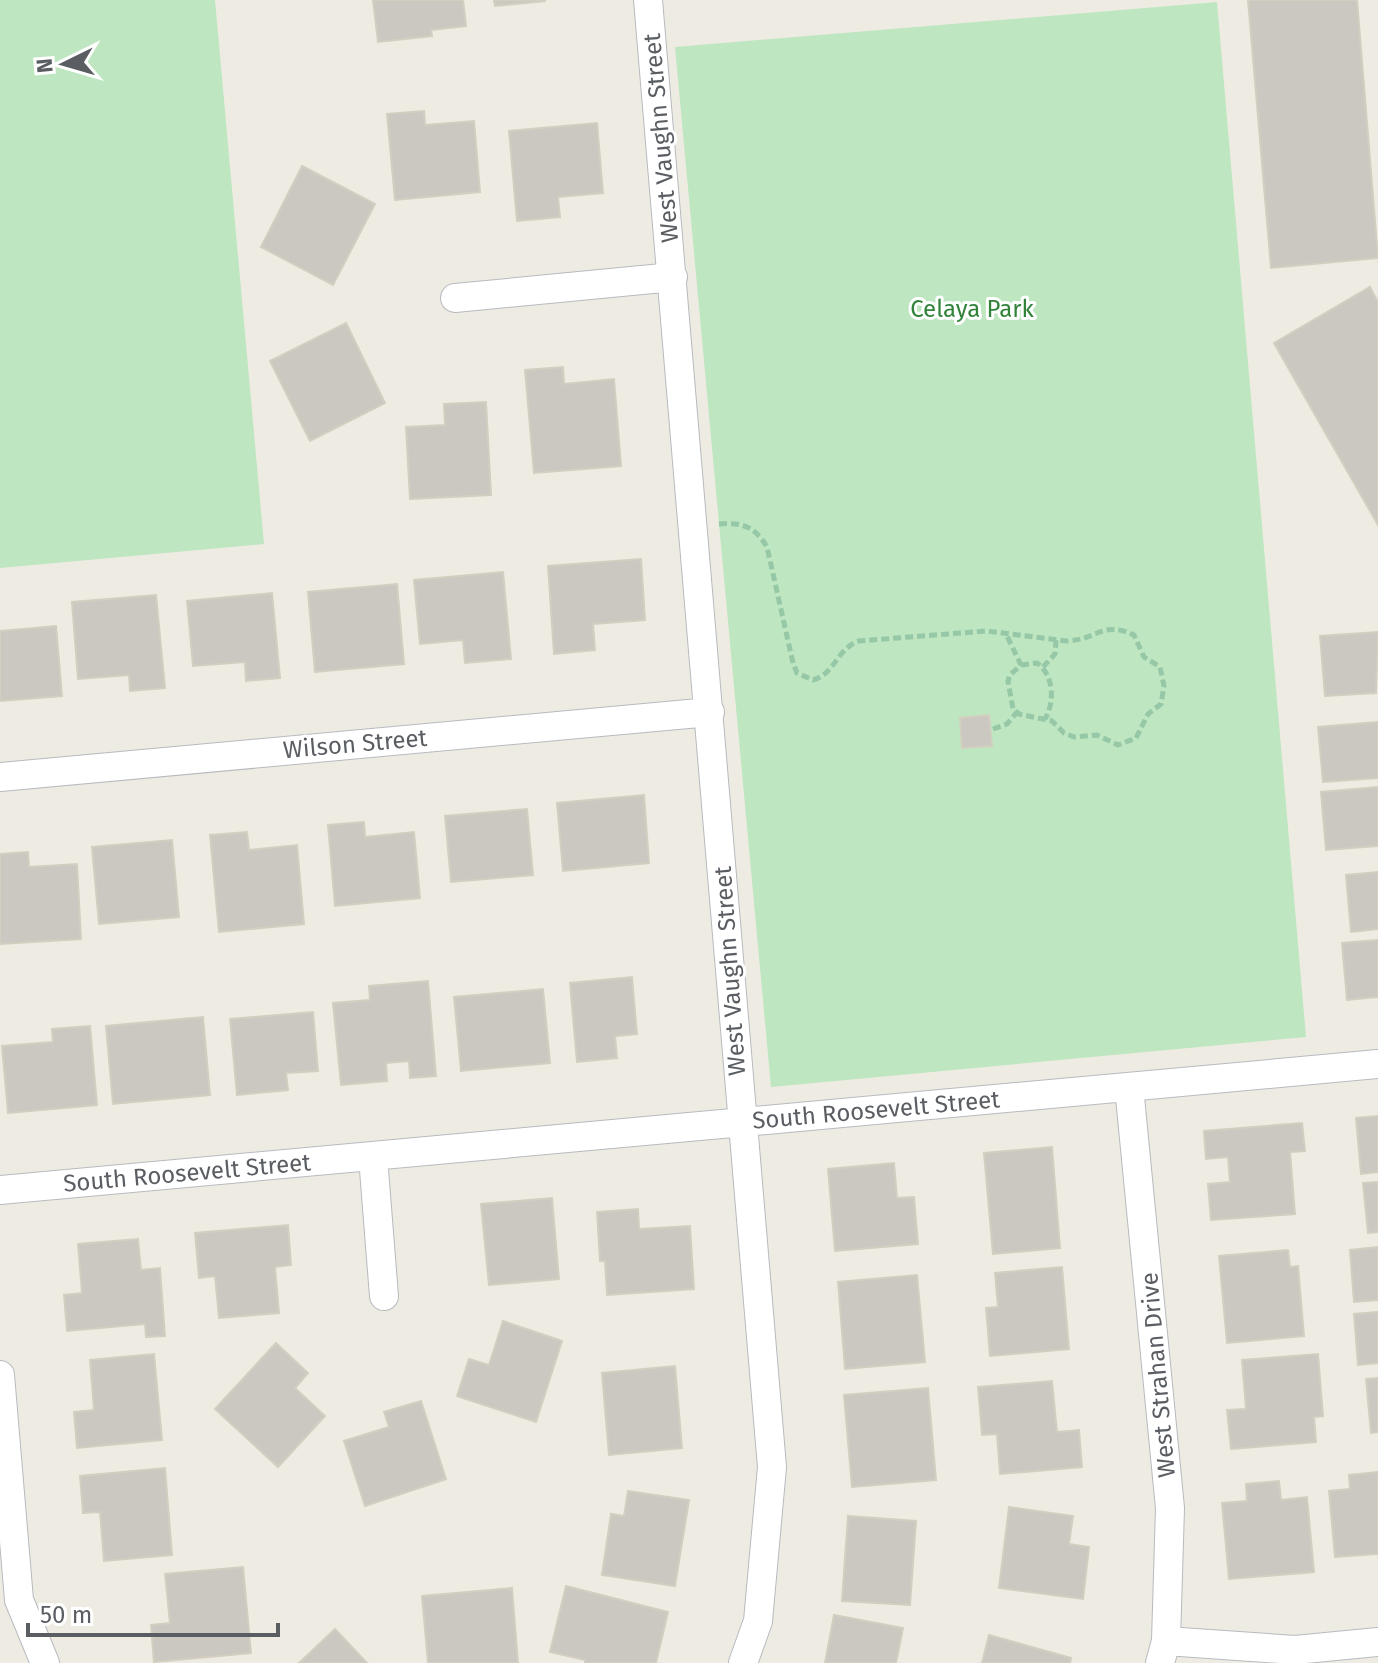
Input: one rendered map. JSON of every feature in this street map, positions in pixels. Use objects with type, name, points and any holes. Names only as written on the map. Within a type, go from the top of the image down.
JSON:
[{"type":"street","name":"West Vaughn Street","points":[[648,0],[695,527],[772,1467],[758,1621],[743,1663]]},
{"type":"street","name":"West Vaughn Street","points":[[455,298],[673,277]]},
{"type":"street","name":"Wilson Street","points":[[0,777],[710,712]]},
{"type":"street","name":"South Roosevelt Street","points":[[0,1190],[1378,1064]]},
{"type":"street","name":"West Strahan Drive","points":[[1129,1087],[1170,1508],[1163,1652]]},
{"type":"street","points":[[373,1157],[384,1296]]},
{"type":"street","points":[[0,1375],[19,1600],[45,1663]]},
{"type":"street","points":[[1163,1652],[1295,1650],[1378,1642]]},
{"type":"path","points":[[695,527],[736,523],[754,528],[759,534],[767,547],[793,663],[797,673],[813,680],[826,674],[842,651],[859,641],[986,631],[1080,641],[1112,628],[1134,635],[1144,657],[1160,667],[1161,704],[1148,714],[1136,738],[1118,745],[1097,735],[1074,737],[1045,719],[1013,709],[1008,681],[1021,665],[1037,663],[1043,667],[1051,688],[1049,712],[1045,719]]},
{"type":"path","points":[[1006,634],[1021,665]]},
{"type":"path","points":[[1043,667],[1055,654],[1056,640]]},
{"type":"path","points":[[993,729],[1007,724],[1017,712]]},
{"type":"green space","points":[[0,0],[215,0],[264,544],[0,568]]},
{"type":"green space","name":"Celaya Park","points":[[1217,2],[1306,1037],[771,1087],[675,47]]},
{"type":"building","points":[[373,0],[463,0],[466,26],[431,30],[432,36],[378,42]]},
{"type":"building","points":[[494,0],[545,0],[545,1],[495,6]]},
{"type":"building","points":[[1248,0],[1357,0],[1378,258],[1271,268]]},
{"type":"building","points":[[424,111],[425,125],[474,121],[480,192],[395,200],[387,114]]},
{"type":"building","points":[[597,123],[603,193],[558,197],[560,217],[517,221],[509,131]]},
{"type":"building","points":[[302,166],[375,204],[333,285],[261,247]]},
{"type":"building","points":[[1370,287],[1378,302],[1378,525],[1274,343]]},
{"type":"building","points":[[346,323],[385,403],[310,441],[270,361]]},
{"type":"building","points":[[563,367],[564,384],[614,379],[621,466],[534,473],[525,370]]},
{"type":"building","points":[[486,402],[491,495],[410,499],[406,427],[445,425],[444,404]]},
{"type":"building","points":[[641,559],[645,620],[593,624],[595,650],[554,654],[548,566]]},
{"type":"building","points":[[503,572],[511,659],[465,663],[463,640],[420,644],[414,580]]},
{"type":"building","points":[[397,584],[404,664],[315,672],[308,592]]},
{"type":"building","points":[[272,593],[280,678],[246,681],[245,662],[193,666],[187,601]]},
{"type":"building","points":[[156,595],[165,688],[130,691],[129,675],[78,679],[72,602]]},
{"type":"building","points":[[56,626],[62,696],[0,701],[0,631]]},
{"type":"building","points":[[1378,632],[1376,693],[1325,696],[1320,636]]},
{"type":"building","points":[[989,715],[992,746],[962,748],[960,718]]},
{"type":"building","points":[[1378,722],[1378,778],[1323,782],[1318,727]]},
{"type":"building","points":[[1378,787],[1378,846],[1326,850],[1321,792]]},
{"type":"building","points":[[644,795],[649,863],[563,871],[557,803]]},
{"type":"building","points":[[527,809],[533,875],[451,882],[445,816]]},
{"type":"building","points":[[364,822],[365,837],[414,832],[420,898],[335,906],[328,825]]},
{"type":"building","points":[[247,832],[249,850],[297,845],[304,924],[219,932],[210,835]]},
{"type":"building","points":[[172,840],[179,917],[99,924],[92,847]]},
{"type":"building","points":[[28,852],[29,867],[77,864],[81,939],[0,944],[0,854]]},
{"type":"building","points":[[1378,872],[1378,929],[1351,932],[1346,875]]},
{"type":"building","points":[[1378,940],[1378,997],[1347,1000],[1342,943]]},
{"type":"building","points":[[632,977],[637,1034],[615,1036],[617,1058],[577,1062],[570,983]]},
{"type":"building","points":[[428,981],[436,1076],[410,1078],[409,1061],[386,1063],[387,1081],[341,1085],[333,1003],[370,1000],[369,986]]},
{"type":"building","points":[[543,989],[550,1063],[461,1071],[454,997]]},
{"type":"building","points":[[313,1012],[318,1071],[286,1073],[288,1090],[237,1095],[230,1019]]},
{"type":"building","points":[[203,1017],[210,1095],[113,1104],[106,1026]]},
{"type":"building","points":[[90,1026],[97,1105],[8,1113],[2,1046],[53,1042],[52,1029]]},
{"type":"building","points":[[1378,1116],[1378,1172],[1361,1174],[1356,1118]]},
{"type":"building","points":[[1302,1123],[1305,1151],[1290,1152],[1295,1214],[1211,1220],[1208,1184],[1230,1182],[1228,1157],[1206,1159],[1204,1131]]},
{"type":"building","points":[[1052,1147],[1060,1248],[993,1254],[984,1153]]},
{"type":"building","points":[[894,1163],[897,1198],[914,1197],[918,1244],[835,1251],[828,1169]]},
{"type":"building","points":[[1378,1182],[1378,1232],[1368,1233],[1363,1183]]},
{"type":"building","points":[[552,1198],[559,1279],[489,1285],[481,1204]]},
{"type":"building","points":[[638,1209],[639,1229],[690,1226],[694,1289],[607,1295],[605,1261],[600,1261],[597,1212]]},
{"type":"building","points":[[288,1225],[291,1265],[275,1267],[279,1313],[219,1318],[215,1276],[199,1278],[195,1233]]},
{"type":"building","points":[[138,1239],[141,1270],[160,1268],[165,1336],[146,1337],[145,1324],[67,1331],[64,1295],[82,1293],[78,1244]]},
{"type":"building","points":[[1378,1247],[1378,1300],[1354,1302],[1350,1250]]},
{"type":"building","points":[[1288,1250],[1290,1267],[1298,1266],[1304,1336],[1227,1343],[1219,1256]]},
{"type":"building","points":[[1062,1267],[1069,1349],[990,1356],[986,1308],[998,1307],[995,1273]]},
{"type":"building","points":[[917,1275],[925,1362],[845,1369],[838,1282]]},
{"type":"building","points":[[1378,1312],[1378,1363],[1358,1365],[1354,1314]]},
{"type":"building","points":[[503,1321],[562,1341],[536,1422],[457,1396],[469,1359],[489,1365]]},
{"type":"building","points":[[276,1343],[308,1373],[295,1388],[325,1416],[278,1467],[215,1409]]},
{"type":"building","points":[[154,1354],[162,1440],[77,1448],[74,1412],[94,1410],[90,1360]]},
{"type":"building","points":[[1318,1354],[1323,1416],[1314,1417],[1316,1442],[1231,1449],[1227,1410],[1246,1409],[1242,1360]]},
{"type":"building","points":[[675,1366],[682,1448],[609,1455],[602,1373]]},
{"type":"building","points":[[1378,1378],[1378,1432],[1371,1433],[1366,1379]]},
{"type":"building","points":[[1052,1381],[1057,1432],[1079,1430],[1082,1467],[1000,1474],[997,1434],[982,1435],[978,1387]]},
{"type":"building","points":[[928,1388],[936,1480],[852,1487],[844,1395]]},
{"type":"building","points":[[421,1401],[446,1479],[365,1506],[344,1441],[389,1427],[384,1412]]},
{"type":"building","points":[[165,1468],[172,1555],[104,1561],[100,1512],[83,1513],[80,1476]]},
{"type":"building","points":[[1378,1472],[1378,1554],[1335,1557],[1329,1491],[1350,1489],[1349,1475]]},
{"type":"building","points":[[1279,1481],[1281,1500],[1307,1497],[1314,1572],[1229,1579],[1222,1503],[1247,1501],[1246,1484]]},
{"type":"building","points":[[628,1491],[689,1500],[675,1586],[602,1575],[611,1514],[624,1516]]},
{"type":"building","points":[[1009,1507],[1073,1516],[1069,1544],[1089,1547],[1083,1599],[999,1588]]},
{"type":"building","points":[[848,1516],[916,1521],[910,1605],[842,1601]]},
{"type":"building","points":[[243,1567],[251,1653],[154,1662],[151,1625],[170,1623],[165,1574]]},
{"type":"building","points":[[566,1586],[668,1612],[656,1663],[585,1663],[585,1660],[550,1652]]},
{"type":"building","points":[[512,1588],[518,1663],[428,1663],[422,1596]]},
{"type":"building","points":[[834,1615],[903,1628],[896,1663],[825,1663]]},
{"type":"building","points":[[335,1629],[367,1663],[299,1663]]},
{"type":"building","points":[[989,1635],[1071,1658],[1070,1663],[982,1663]]}]
